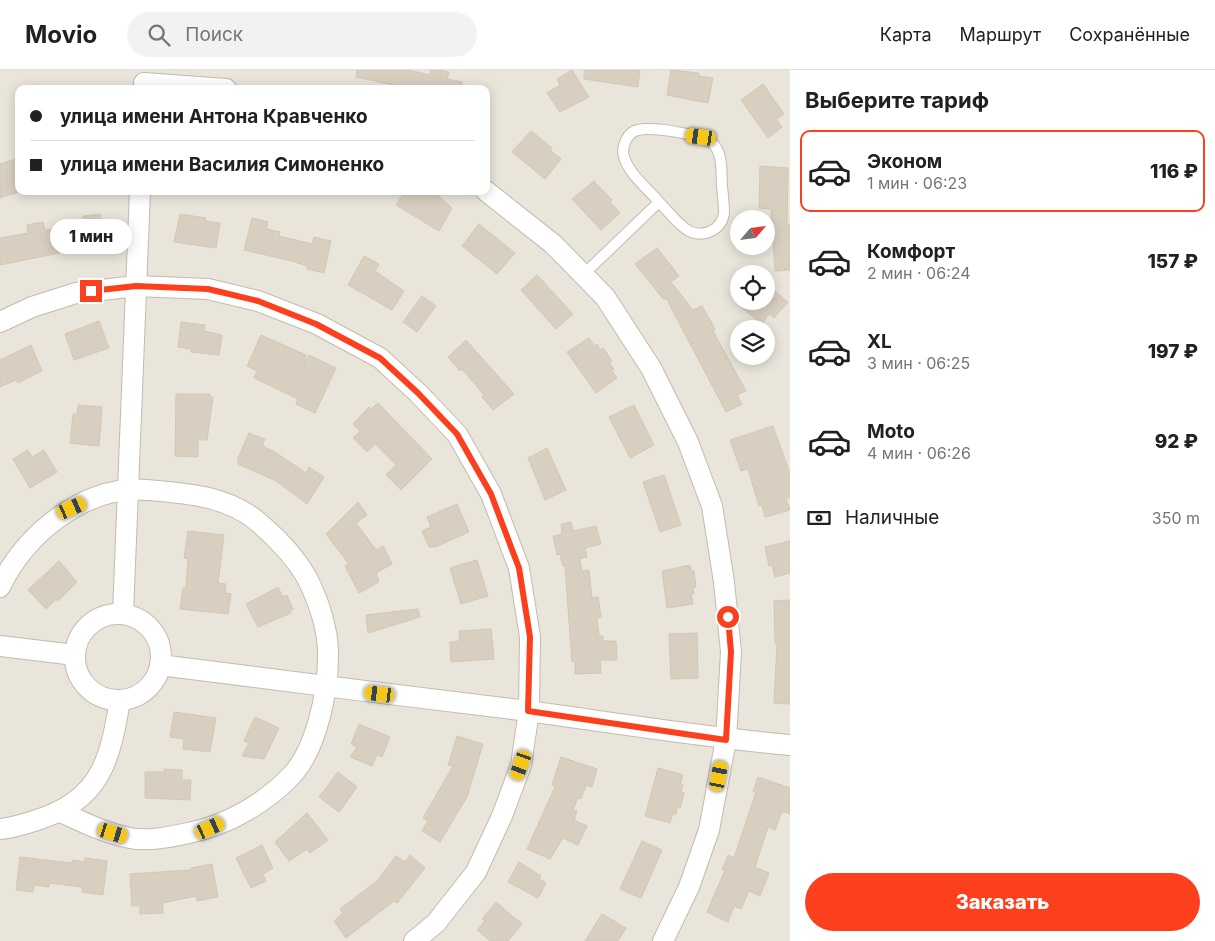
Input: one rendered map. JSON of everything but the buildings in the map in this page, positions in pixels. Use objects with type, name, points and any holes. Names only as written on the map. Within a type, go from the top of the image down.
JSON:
[{"type":"street","points":[[144,81],[185,85]]},
{"type":"street","points":[[490,194],[552,244],[605,297],[651,368],[688,442],[712,506],[724,582],[731,652],[726,740],[709,830],[688,887],[664,941]]},
{"type":"street","points":[[123,614],[140,195]]},
{"type":"street","points":[[0,322],[32,307],[76,293],[136,286],[208,289],[258,301],[316,324],[380,358],[418,393],[457,434],[491,494],[519,568],[530,637],[528,711],[521,765],[502,816],[476,872],[436,922],[414,941]]},
{"type":"street","points":[[0,587],[6,575],[43,531],[72,508],[104,493],[128,488],[202,496],[230,506],[257,521],[284,548],[307,578],[321,614],[328,656],[325,687],[318,720],[308,748],[291,776],[249,810],[210,828],[171,837],[132,838],[94,827],[59,811]]},
{"type":"street","points":[[109,614],[123,614],[144,622],[153,631],[161,654],[160,665],[156,678],[149,688],[139,695],[120,700],[103,698],[83,682],[78,672],[75,655],[80,636],[87,626],[109,614]]},
{"type":"street","points":[[0,646],[75,655]]},
{"type":"street","points":[[160,665],[528,711],[726,740],[790,745]]},
{"type":"street","points":[[0,829],[10,828],[59,811],[80,800],[102,770],[114,738],[120,700]]},
{"type":"lane","points":[[638,130],[659,130],[701,137],[714,144],[721,159],[724,214],[715,229],[707,233],[689,231],[659,202],[628,167],[624,156],[625,140],[631,133],[638,130]]},
{"type":"lane","points":[[583,275],[659,202]]},
{"type":"shaded area","points":[[0,70],[790,70],[790,941],[0,941]]},
{"type":"route","points":[[91,291],[136,286],[208,289],[258,301],[316,324],[380,358],[418,393],[457,434],[491,494],[519,568],[530,637],[528,711],[726,740],[731,652],[728,617]]}]
